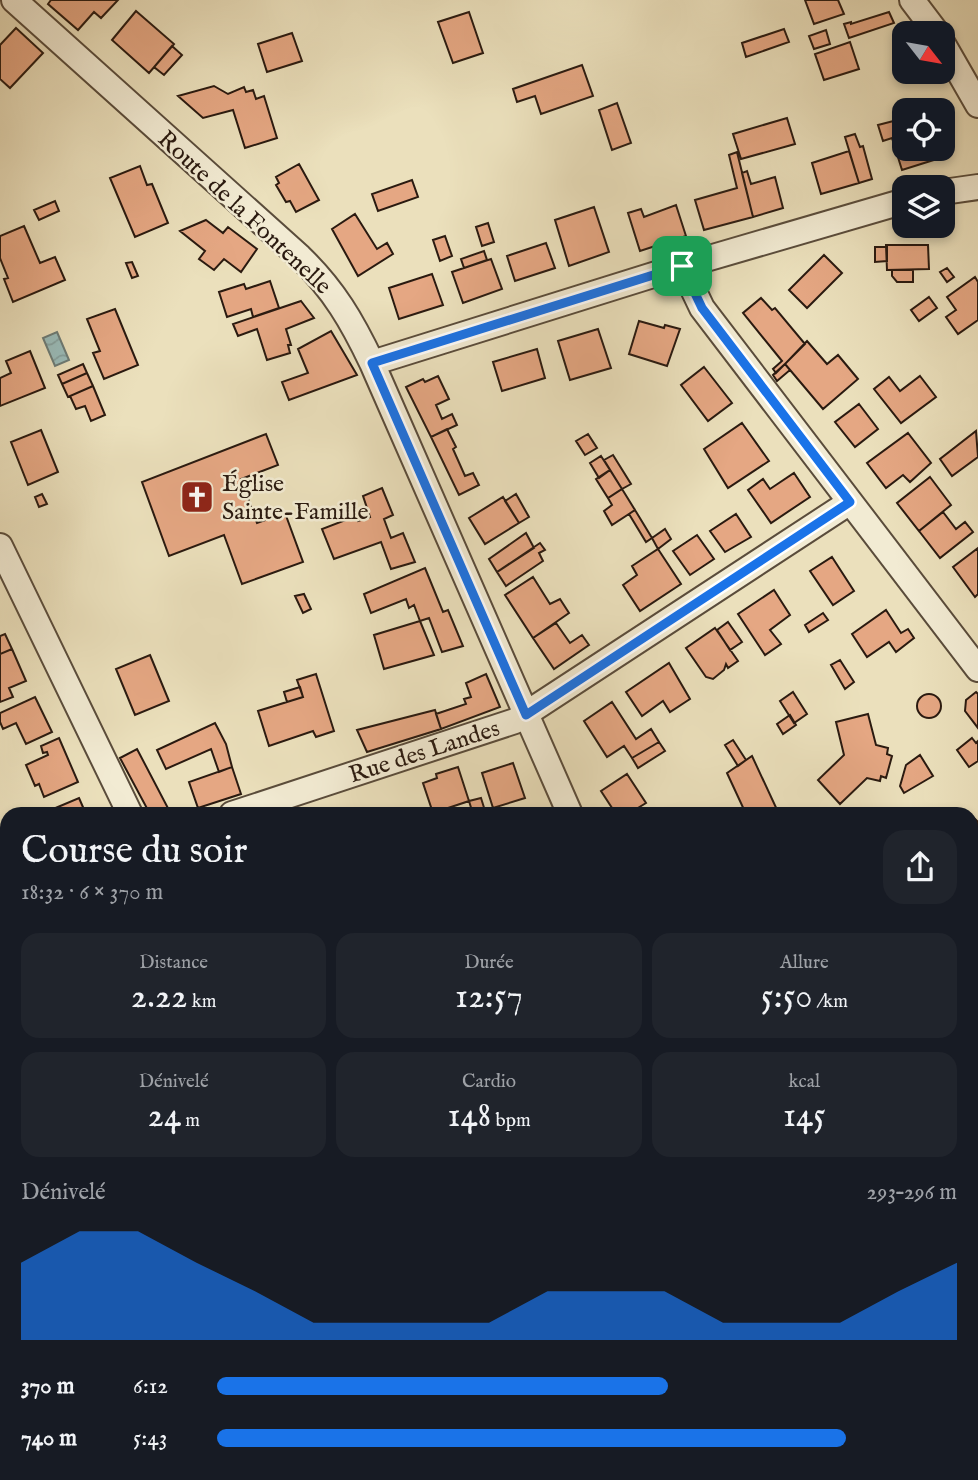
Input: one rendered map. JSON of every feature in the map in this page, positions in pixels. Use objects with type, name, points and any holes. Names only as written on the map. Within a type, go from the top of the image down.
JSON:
[{"type":"street","name":"Route de la Fontenelle","points":[[14,0],[323,279],[342,305],[372,363],[567,807]]},
{"type":"street","points":[[912,0],[928,21]]},
{"type":"street","points":[[956,67],[978,105]]},
{"type":"street","points":[[955,190],[978,187]]},
{"type":"street","points":[[372,363],[682,266],[892,205]]},
{"type":"street","points":[[682,266],[702,308],[978,669]]},
{"type":"street","name":"Rue des Landes","points":[[253,807],[503,725],[526,715],[850,502]]},
{"type":"street","points":[[0,546],[127,807]]},
{"type":"water","points":[[57,332],[69,360],[55,366],[43,338]]},
{"type":"building","points":[[51,0],[118,0],[101,18],[94,12],[78,30],[48,4]]},
{"type":"building","points":[[805,0],[838,0],[844,14],[814,24]]},
{"type":"building","points":[[136,11],[174,44],[149,73],[112,40]]},
{"type":"building","points":[[469,12],[483,53],[453,63],[438,22]]},
{"type":"building","points":[[889,12],[893,21],[849,38],[844,24]]},
{"type":"building","points":[[16,28],[43,53],[10,88],[0,79],[0,45]]},
{"type":"building","points":[[784,29],[789,42],[746,57],[742,43]]},
{"type":"building","points":[[826,30],[830,44],[814,49],[809,36]]},
{"type":"building","points":[[292,33],[302,61],[267,72],[258,44]]},
{"type":"building","points":[[850,42],[859,69],[824,80],[815,54]]},
{"type":"building","points":[[172,46],[182,55],[164,75],[154,67]]},
{"type":"building","points":[[582,65],[593,96],[541,114],[535,96],[517,102],[513,89]]},
{"type":"building","points":[[214,86],[228,94],[244,87],[246,92],[253,90],[256,99],[264,96],[277,138],[245,148],[233,110],[203,118],[178,96]]},
{"type":"building","points":[[617,103],[631,143],[612,150],[599,110]]},
{"type":"building","points":[[787,118],[795,144],[741,159],[733,134]]},
{"type":"building","points":[[892,121],[892,138],[883,141],[878,125]]},
{"type":"building","points":[[855,134],[860,147],[863,146],[872,179],[859,183],[845,137]]},
{"type":"building","points":[[849,151],[859,183],[821,194],[812,163]]},
{"type":"building","points":[[737,152],[753,217],[704,230],[695,200],[737,188],[729,155]]},
{"type":"building","points":[[899,161],[930,161],[902,170]]},
{"type":"building","points":[[299,164],[319,200],[296,212],[276,185],[279,183],[276,177]]},
{"type":"building","points":[[140,166],[147,185],[152,184],[168,223],[135,237],[110,178]]},
{"type":"building","points":[[747,171],[751,184],[775,177],[783,208],[753,217],[742,173]]},
{"type":"building","points":[[412,180],[418,197],[378,211],[372,194]]},
{"type":"building","points":[[55,201],[59,211],[39,220],[34,210]]},
{"type":"building","points":[[676,205],[686,236],[640,251],[628,213],[641,209],[644,217]]},
{"type":"building","points":[[594,207],[609,252],[569,266],[555,220]]},
{"type":"building","points":[[355,214],[377,249],[387,243],[393,254],[358,276],[332,229]]},
{"type":"building","points":[[206,220],[223,233],[228,227],[257,249],[241,272],[224,259],[214,270],[199,259],[205,251],[180,231]]},
{"type":"building","points":[[488,223],[494,242],[482,246],[476,227]]},
{"type":"building","points":[[24,226],[40,263],[55,257],[65,280],[13,302],[4,279],[8,278],[0,258],[0,236]]},
{"type":"building","points":[[445,236],[452,256],[440,261],[433,240]]},
{"type":"building","points":[[546,243],[555,268],[515,281],[507,256]]},
{"type":"building","points":[[886,245],[928,245],[929,269],[887,270]]},
{"type":"building","points":[[875,247],[887,247],[887,261],[875,262]]},
{"type":"building","points":[[484,251],[487,260],[464,268],[461,259]]},
{"type":"building","points":[[824,255],[842,273],[807,308],[789,290]]},
{"type":"building","points":[[491,259],[502,289],[463,303],[452,272]]},
{"type":"building","points":[[132,262],[138,276],[132,278],[126,263]]},
{"type":"building","points":[[947,268],[954,277],[947,282],[940,272]]},
{"type":"building","points":[[892,270],[913,270],[913,282],[897,282],[892,276]]},
{"type":"building","points":[[432,274],[443,305],[399,319],[389,288]]},
{"type":"building","points":[[975,277],[978,282],[978,320],[958,334],[946,317],[956,310],[947,297]]},
{"type":"building","points":[[270,281],[279,308],[253,317],[251,309],[227,317],[219,292],[244,284],[246,289]]},
{"type":"building","points":[[929,297],[937,308],[919,321],[911,310]]},
{"type":"building","points":[[761,298],[772,310],[775,308],[805,344],[776,373],[773,369],[782,361],[743,313]]},
{"type":"building","points":[[301,301],[314,318],[286,329],[291,345],[288,345],[290,353],[267,360],[257,329],[238,336],[233,324]]},
{"type":"building","points":[[115,309],[138,365],[104,379],[93,353],[100,351],[87,319]]},
{"type":"building","points":[[639,321],[680,329],[667,366],[629,354]]},
{"type":"building","points":[[598,329],[611,368],[570,380],[558,341]]},
{"type":"building","points":[[331,331],[357,375],[289,400],[282,382],[308,373],[298,349]]},
{"type":"building","points":[[807,341],[827,364],[838,355],[858,379],[823,409],[785,364]]},
{"type":"building","points":[[537,349],[545,378],[502,391],[493,362]]},
{"type":"building","points":[[30,351],[45,388],[0,406],[0,378],[11,373],[6,361]]},
{"type":"building","points":[[83,364],[87,373],[62,384],[58,375]]},
{"type":"building","points":[[785,364],[790,370],[777,381],[773,375]]},
{"type":"building","points":[[704,367],[732,403],[708,421],[681,385]]},
{"type":"building","points":[[87,373],[93,386],[68,397],[62,384]]},
{"type":"building","points":[[438,376],[449,399],[436,405],[442,419],[452,414],[457,425],[431,437],[406,387]]},
{"type":"building","points":[[920,376],[936,397],[901,423],[874,389],[889,377],[900,391]]},
{"type":"building","points":[[93,386],[105,415],[91,421],[85,406],[76,409],[70,396]]},
{"type":"building","points":[[859,404],[878,429],[855,447],[835,422]]},
{"type":"building","points":[[742,423],[769,461],[728,488],[704,449]]},
{"type":"building","points":[[447,429],[465,476],[473,473],[479,485],[459,495],[431,437]]},
{"type":"building","points":[[41,430],[58,472],[28,485],[11,442]]},
{"type":"building","points":[[976,431],[978,457],[952,476],[940,459]]},
{"type":"building","points":[[908,433],[931,463],[910,482],[903,475],[886,488],[867,463]]},
{"type":"building","name":"Église Sainte-Famille","points":[[266,434],[278,465],[241,479],[257,523],[285,513],[303,562],[242,584],[224,535],[169,556],[142,482]]},
{"type":"building","points":[[588,434],[597,448],[585,455],[576,441]]},
{"type":"building","points":[[613,455],[631,484],[622,489],[604,460]]},
{"type":"building","points":[[601,456],[610,470],[599,478],[590,463]]},
{"type":"building","points":[[610,470],[622,489],[608,498],[596,479]]},
{"type":"building","points":[[794,473],[810,497],[771,523],[748,490],[763,479],[770,489]]},
{"type":"building","points":[[930,477],[951,505],[919,531],[897,503]]},
{"type":"building","points":[[382,488],[393,515],[384,519],[391,538],[403,533],[415,562],[391,569],[381,542],[334,559],[322,529],[356,516],[358,521],[370,517],[363,496]]},
{"type":"building","points":[[622,489],[635,510],[612,525],[604,511],[612,505],[608,498]]},
{"type":"building","points":[[42,494],[47,504],[39,507],[35,497]]},
{"type":"building","points":[[516,494],[529,517],[519,523],[505,501]]},
{"type":"building","points":[[503,497],[519,523],[485,544],[469,518]]},
{"type":"building","points":[[635,510],[652,538],[646,542],[629,514]]},
{"type":"building","points":[[943,512],[956,529],[965,522],[973,532],[940,558],[919,531]]},
{"type":"building","points":[[736,514],[751,537],[725,552],[710,531]]},
{"type":"building","points":[[665,529],[671,539],[658,549],[652,538]]},
{"type":"building","points":[[526,533],[534,548],[497,572],[489,559]]},
{"type":"building","points":[[697,535],[714,559],[690,575],[673,551]]},
{"type":"building","points":[[540,543],[545,550],[539,553],[543,561],[506,586],[497,572]]},
{"type":"building","points":[[978,548],[978,594],[975,597],[953,567]]},
{"type":"building","points":[[658,549],[681,584],[640,611],[623,585],[637,575],[632,566]]},
{"type":"building","points":[[832,557],[854,591],[833,605],[810,571]]},
{"type":"building","points":[[425,568],[443,612],[448,610],[463,646],[442,652],[429,618],[420,621],[414,605],[409,608],[406,599],[371,613],[364,594]]},
{"type":"building","points":[[533,577],[550,604],[560,599],[569,613],[533,638],[505,595]]},
{"type":"building","points":[[774,590],[790,615],[770,630],[781,644],[765,655],[738,614]]},
{"type":"building","points":[[304,594],[311,609],[303,613],[295,596]]},
{"type":"building","points":[[886,610],[901,633],[908,629],[914,638],[896,652],[889,642],[867,657],[852,634]]},
{"type":"building","points":[[823,613],[828,620],[809,632],[805,625]]},
{"type":"building","points":[[420,621],[434,655],[384,669],[374,635]]},
{"type":"building","points":[[728,622],[742,642],[730,650],[717,630]]},
{"type":"building","points":[[556,623],[570,643],[582,635],[589,645],[554,669],[533,638]]},
{"type":"building","points":[[715,628],[738,661],[728,668],[726,664],[724,670],[713,679],[706,677],[686,648]]},
{"type":"building","points":[[5,634],[12,649],[0,654],[0,636]]},
{"type":"building","points":[[12,649],[26,681],[9,688],[13,697],[0,702],[0,654]]},
{"type":"building","points":[[150,655],[169,701],[135,715],[116,669]]},
{"type":"building","points":[[840,660],[854,682],[845,689],[831,665]]},
{"type":"building","points":[[669,663],[690,699],[670,712],[663,701],[642,716],[626,692]]},
{"type":"building","points":[[316,674],[334,731],[316,737],[313,731],[269,746],[258,711],[303,697],[297,680]]},
{"type":"building","points":[[486,674],[500,707],[441,729],[436,714],[466,704],[464,699],[471,697],[466,683]]},
{"type":"building","points":[[300,687],[303,697],[287,702],[284,692]]},
{"type":"building","points":[[793,692],[807,714],[794,723],[780,701]]},
{"type":"building","points":[[976,692],[978,728],[965,711],[966,700]]},
{"type":"building","points":[[929,694],[940,701],[941,706],[934,717],[929,718],[918,711],[917,706],[924,695]]},
{"type":"building","points":[[35,697],[52,732],[26,744],[16,723],[3,729],[0,713]]},
{"type":"building","points":[[612,702],[636,739],[651,729],[659,742],[632,758],[624,746],[607,757],[584,721]]},
{"type":"building","points":[[435,710],[441,729],[367,752],[357,730]]},
{"type":"building","points":[[868,714],[876,745],[888,748],[887,754],[892,756],[886,778],[881,776],[880,781],[867,778],[840,804],[818,780],[844,755],[836,722]]},
{"type":"building","points":[[790,715],[796,725],[783,734],[777,724]]},
{"type":"building","points":[[215,723],[226,744],[232,767],[219,772],[211,749],[166,769],[157,750]]},
{"type":"building","points":[[59,738],[78,782],[44,797],[39,784],[35,786],[26,765],[48,755],[47,752],[43,753],[41,746]]},
{"type":"building","points":[[972,738],[976,743],[978,741],[978,761],[969,767],[957,750]]},
{"type":"building","points":[[733,740],[746,760],[738,766],[725,745]]},
{"type":"building","points":[[659,742],[665,751],[638,768],[632,758]]},
{"type":"building","points":[[137,749],[167,807],[146,807],[120,758]]},
{"type":"building","points":[[920,755],[933,776],[904,793],[900,786],[906,765]]},
{"type":"building","points":[[752,756],[776,807],[743,807],[727,773]]},
{"type":"building","points":[[513,763],[525,798],[493,807],[482,773]]},
{"type":"building","points":[[232,767],[241,794],[198,807],[189,782]]},
{"type":"building","points":[[458,767],[469,801],[451,807],[431,807],[423,783],[437,778],[436,774]]},
{"type":"building","points":[[627,774],[646,803],[639,807],[611,807],[601,791]]},
{"type":"building","points":[[79,798],[83,807],[58,807]]},
{"type":"building","points":[[481,798],[484,807],[471,807],[469,801]]},
{"type":"place","name":"Église Sainte-Famille","points":[[197,497]]},
{"type":"route","points":[[682,266],[702,308],[850,502],[526,715],[372,363],[682,266]]}]
